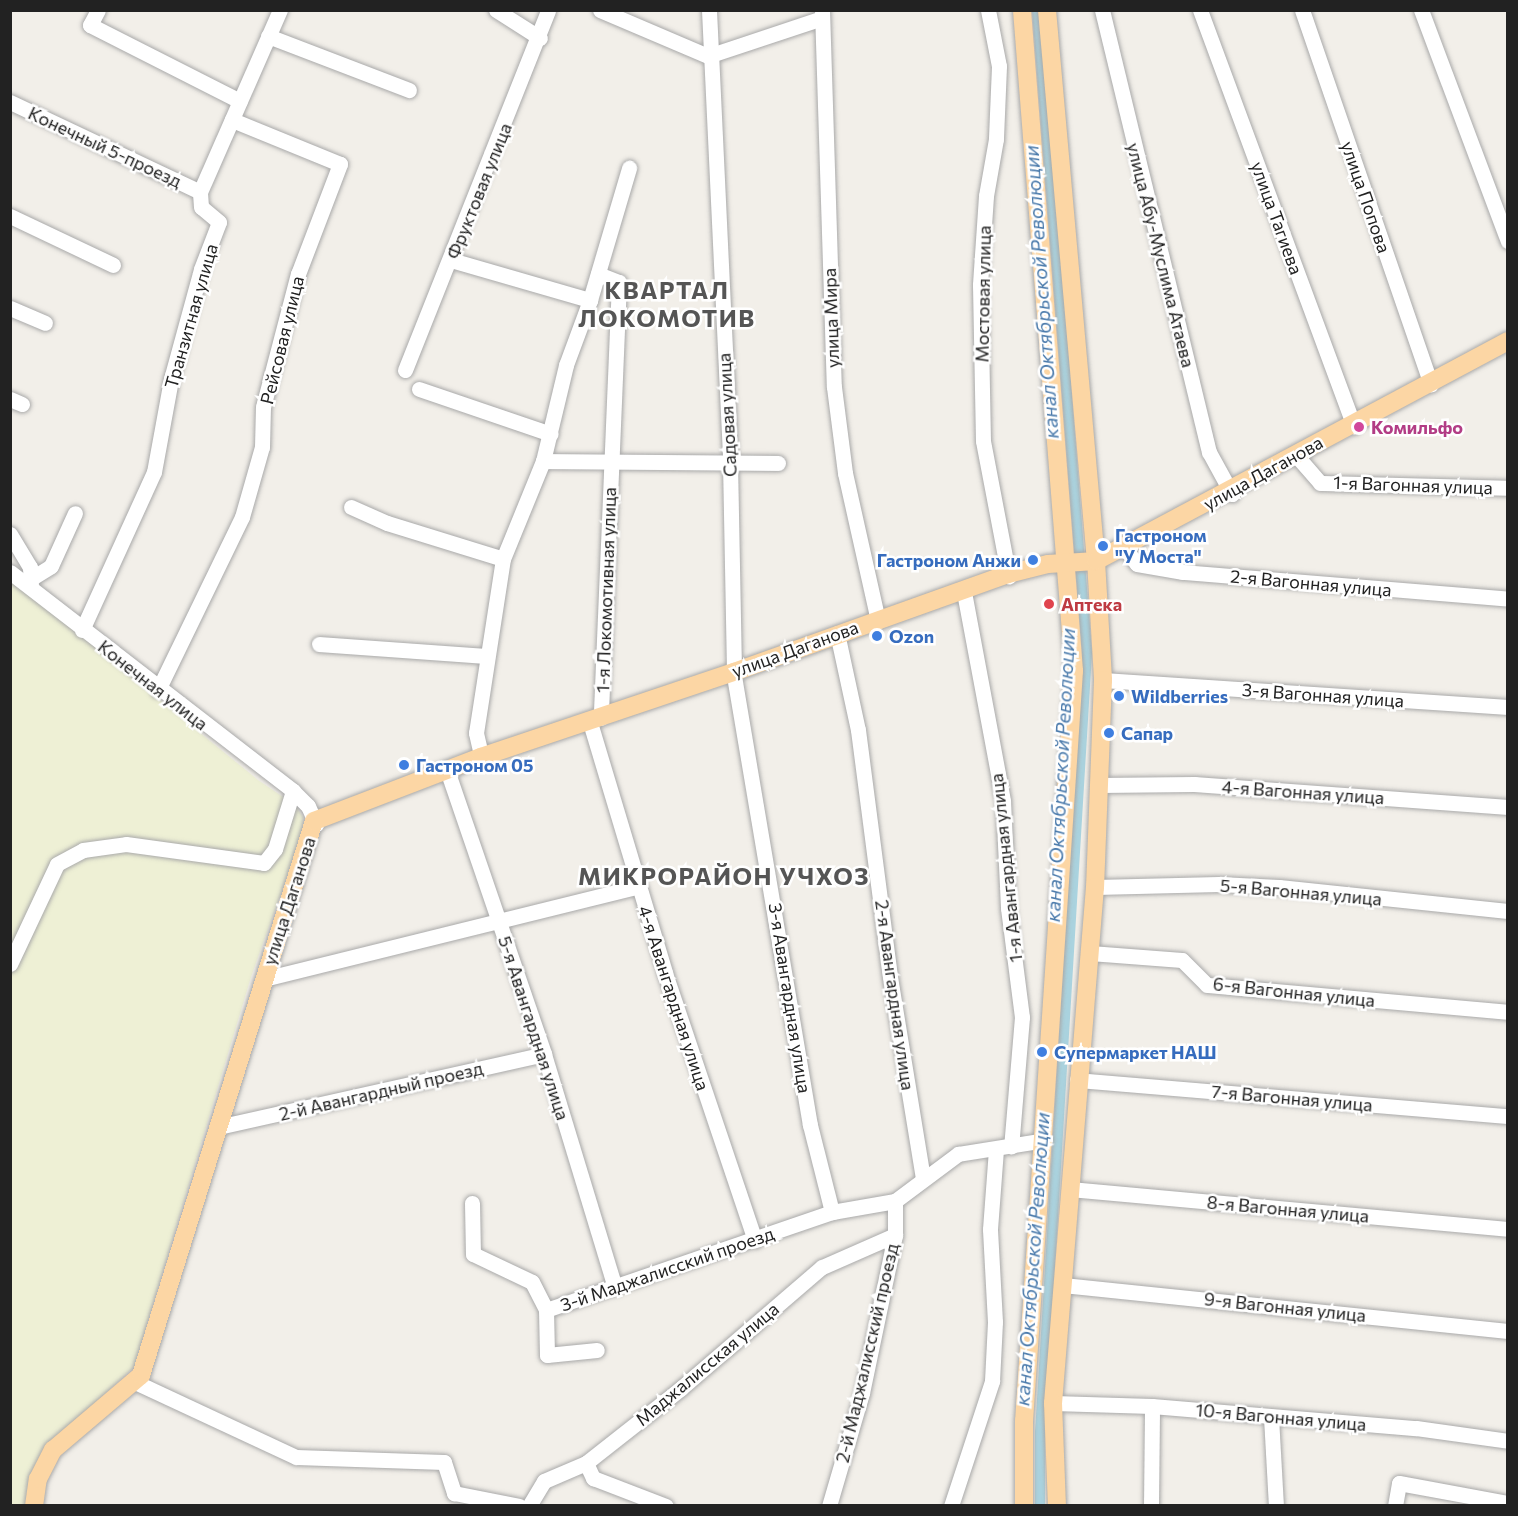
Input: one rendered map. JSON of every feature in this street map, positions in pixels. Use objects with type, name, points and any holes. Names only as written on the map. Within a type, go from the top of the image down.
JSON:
[{"type":"main road","points":[[1022,10],[1074,672],[1045,1140],[1024,1420],[1024,1506]]},
{"type":"main road","points":[[1047,10],[1096,565],[1103,680],[1095,887],[1077,1080],[1053,1403],[1057,1506]]},
{"type":"main road","name":"улица Даганова","points":[[35,1506],[38,1479],[53,1450],[141,1375],[315,823],[482,758],[734,674],[877,620],[964,593],[1008,576],[1065,567],[1096,565],[1508,342]]},
{"type":"street","points":[[98,10],[90,25],[240,101]]},
{"type":"street","points":[[200,192],[280,10]]},
{"type":"street","points":[[496,10],[540,38]]},
{"type":"street","name":"Фруктовая улица","points":[[405,370],[540,38],[548,10]]},
{"type":"street","points":[[600,10],[708,56],[822,14]]},
{"type":"street","name":"Садовая улица","points":[[709,10],[708,56],[730,462],[734,674]]},
{"type":"street","name":"Мостовая улица","points":[[988,10],[999,66],[996,139],[986,196],[980,285],[983,441],[1008,576]]},
{"type":"street","name":"улица Абу-Муслима Атаева","points":[[1102,10],[1209,452],[1231,493]]},
{"type":"street","name":"улица Тагиева","points":[[1200,10],[1354,425]]},
{"type":"street","name":"улица Попова","points":[[1302,10],[1430,383]]},
{"type":"street","points":[[1420,10],[1508,241]]},
{"type":"street","name":"улица Мира","points":[[822,14],[834,387],[845,472],[877,620]]},
{"type":"street","points":[[268,36],[409,90]]},
{"type":"street","name":"Конечный 5-проезд","points":[[10,102],[200,192]]},
{"type":"street","name":"Рейсовая улица","points":[[158,690],[242,517],[262,447],[263,407],[298,274],[340,164],[232,120]]},
{"type":"street","points":[[482,758],[476,733],[486,656],[503,559],[543,461],[566,365],[590,300],[629,168]]},
{"type":"street","name":"Транзитная улица","points":[[82,630],[154,472],[171,379],[201,269],[219,222],[201,207],[200,192]]},
{"type":"street","points":[[10,216],[113,265]]},
{"type":"street","points":[[451,260],[590,300]]},
{"type":"street","name":"1-я Локомотивная улица","points":[[595,719],[619,282],[598,274]]},
{"type":"street","points":[[10,308],[45,323]]},
{"type":"street","points":[[419,389],[551,434]]},
{"type":"street","name":"1-я Вагонная улица","points":[[1296,456],[1320,483],[1508,488]]},
{"type":"street","name":"1-я Локомотивная улица","points":[[543,461],[778,463]]},
{"type":"street","points":[[351,507],[387,523],[503,559]]},
{"type":"street","points":[[10,572],[31,583],[51,566],[75,513]]},
{"type":"street","name":"Конечная улица","points":[[10,534],[30,567],[31,583],[82,630],[293,791],[308,806],[315,823]]},
{"type":"street","name":"2-я Вагонная улица","points":[[1126,549],[1137,564],[1182,572],[1508,599]]},
{"type":"street","name":"1-я Авангардная улица","points":[[951,1506],[992,1381],[995,1322],[990,1229],[1022,1017],[1008,908],[1003,801],[964,593]]},
{"type":"street","name":"2-я Авангардная улица","points":[[838,634],[858,730],[890,977],[923,1179]]},
{"type":"street","points":[[319,644],[486,656]]},
{"type":"street","name":"3-я Авангардная улица","points":[[734,674],[810,1125],[832,1212]]},
{"type":"street","name":"3-я Вагонная улица","points":[[1103,680],[1508,707]]},
{"type":"street","name":"4-я Авангардная улица","points":[[595,719],[639,886],[755,1240]]},
{"type":"street","name":"5-я Авангардная улица","points":[[448,771],[544,1054],[615,1287]]},
{"type":"street","name":"4-я Вагонная улица","points":[[1099,785],[1194,784],[1508,807]]},
{"type":"street","points":[[10,964],[57,864],[83,850],[126,844],[264,862],[274,849],[293,791]]},
{"type":"street","points":[[266,978],[639,886]]},
{"type":"street","name":"5-я Вагонная улица","points":[[1095,887],[1267,886],[1508,911]]},
{"type":"street","name":"6-я Вагонная улица","points":[[1090,952],[1182,960],[1207,985],[1508,1012]]},
{"type":"street","name":"2-й Авангардный проезд","points":[[220,1126],[544,1054]]},
{"type":"street","name":"7-я Вагонная улица","points":[[1077,1080],[1508,1116]]},
{"type":"street","points":[[894,1201],[958,1154],[1045,1140]]},
{"type":"street","name":"8-я Вагонная улица","points":[[1069,1189],[1508,1228]]},
{"type":"street","name":"3-й Маджалисский проезд","points":[[472,1203],[474,1254],[532,1282],[546,1310],[832,1212],[894,1201]]},
{"type":"street","name":"2-й Маджалисский проезд","points":[[829,1506],[861,1394],[895,1235],[894,1201]]},
{"type":"street","name":"Маджалисская улица","points":[[529,1506],[544,1481],[586,1463],[680,1389],[822,1267],[895,1235]]},
{"type":"street","name":"9-я Вагонная улица","points":[[1063,1285],[1508,1331]]},
{"type":"street","points":[[546,1310],[547,1355],[597,1350]]},
{"type":"street","points":[[134,1382],[296,1457],[444,1462],[454,1493],[519,1506]]},
{"type":"street","name":"10-я Вагонная улица","points":[[1053,1403],[1152,1406],[1416,1428],[1508,1441]]},
{"type":"street","points":[[1151,1506],[1152,1406]]},
{"type":"street","points":[[1271,1417],[1276,1506]]},
{"type":"street","points":[[586,1463],[593,1478],[666,1506]]},
{"type":"street","points":[[1395,1506],[1399,1483],[1508,1503]]},
{"type":"green space","points":[[10,578],[258,780],[295,805],[303,817],[302,834],[251,977],[134,1367],[87,1410],[28,1506],[10,1505]]},
{"type":"waterway","name":"канал Октябрьской Революции","points":[[1037,10],[1087,653],[1040,1432],[1040,1506]]},
{"type":"place","name":"Комильфо","points":[[1359,427]]},
{"type":"place","name":"Гастроном \"У Моста\"","points":[[1103,546]]},
{"type":"place","name":"Гастроном Анжи","points":[[1033,560]]},
{"type":"place","name":"Аптека","points":[[1049,604]]},
{"type":"place","name":"Ozon","points":[[877,636]]},
{"type":"place","name":"Wildberries","points":[[1119,696]]},
{"type":"place","name":"Сапар","points":[[1109,733]]},
{"type":"place","name":"Гастроном 05","points":[[404,765]]},
{"type":"place","name":"Супермаркет НАШ","points":[[1042,1052]]},
{"type":"district","name":"КВАРТАЛ ЛОКОМОТИВ","points":[[667,304]]},
{"type":"district","name":"МИКРОРАЙОН УЧХОЗ","points":[[724,876]]}]
